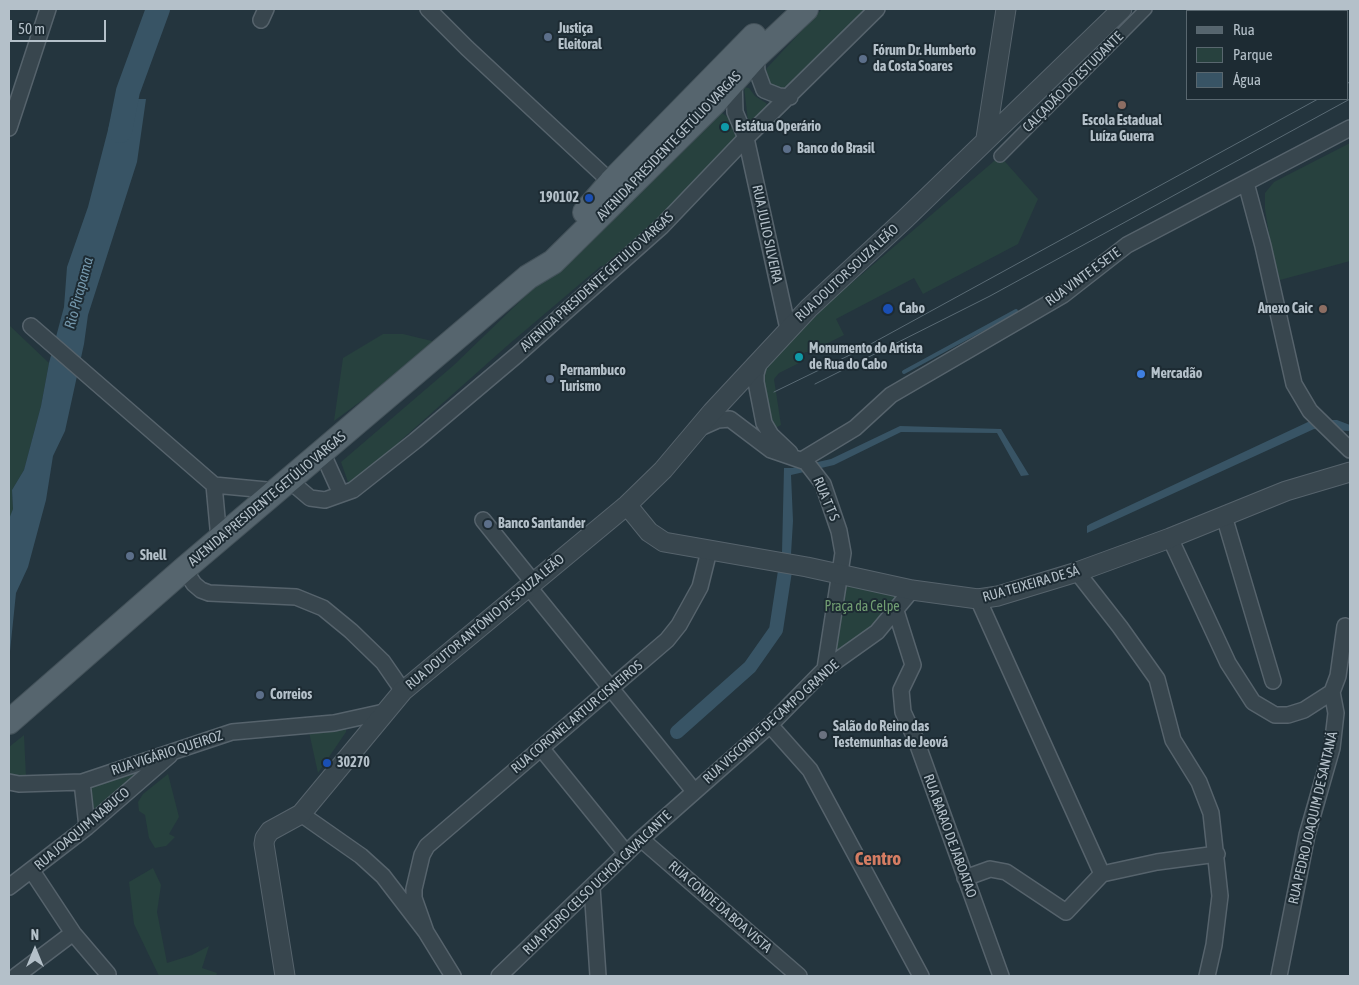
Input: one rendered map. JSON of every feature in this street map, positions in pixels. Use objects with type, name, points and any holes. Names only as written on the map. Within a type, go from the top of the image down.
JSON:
[{"type":"main road","name":"AVENIDA PRESIDENTE GETÚLIO VARGAS","points":[[528,277],[553,262],[563,253],[732,84],[747,55],[783,9]]},
{"type":"main road","name":"AVENIDA PRESIDENTE GETÚLIO VARGAS","points":[[9,722],[184,569],[528,277],[611,182],[747,55],[806,9]]},
{"type":"street","points":[[9,128],[48,9]]},
{"type":"street","points":[[428,9],[467,48],[611,182]]},
{"type":"street","name":"AVENIDA PRESIDENTE GETULIO VARGAS","points":[[284,486],[318,500],[353,490],[368,478],[517,355],[661,227],[746,138],[790,97],[877,9]]},
{"type":"street","points":[[986,138],[1006,9]]},
{"type":"street","name":"RUA DOUTOR SOUZA LEÃO","points":[[712,412],[788,329],[905,219],[986,138],[1122,9]]},
{"type":"street","name":"CALÇADÃO DO ESTUDANTE","points":[[1000,156],[1146,9]]},
{"type":"street","points":[[747,55],[757,71],[764,90],[779,96],[790,97]]},
{"type":"street","name":"RUA JULIO SILVEIRA","points":[[732,84],[736,112],[746,138],[788,329]]},
{"type":"street","name":"RUA VINTE E SETE","points":[[798,458],[855,428],[891,395],[1063,295],[1127,245],[1350,128]]},
{"type":"street","points":[[1246,183],[1263,246],[1290,373],[1298,394],[1310,411],[1349,449],[1346,473]]},
{"type":"street","points":[[31,326],[214,485],[284,486]]},
{"type":"street","name":"RUA T T S","points":[[761,358],[756,374],[756,382],[764,423],[771,435],[817,474],[831,506],[842,542],[843,553],[825,669]]},
{"type":"street","name":"RUA DOUTOR ANTÔNIO DE SOUZA LEÃO","points":[[285,976],[264,844],[265,838],[270,831],[301,814],[402,691],[627,504],[663,470],[712,412]]},
{"type":"street","points":[[697,431],[709,422],[730,419],[771,450],[798,458]]},
{"type":"street","points":[[322,452],[342,494]]},
{"type":"street","name":"RUA TEIXEIRA DE SÁ","points":[[627,504],[656,538],[664,542],[839,573],[912,590],[978,600],[998,596],[1077,572],[1170,538],[1286,491],[1346,473]]},
{"type":"street","points":[[214,485],[219,540]]},
{"type":"street","points":[[1224,516],[1274,681]]},
{"type":"street","points":[[483,520],[611,690],[694,791]]},
{"type":"street","points":[[1170,538],[1228,663],[1253,702],[1275,715],[1288,715],[1304,710],[1332,692],[1338,676],[1345,626]]},
{"type":"street","name":"RUA CORONEL ARTUR CISNEIROS","points":[[426,932],[414,898],[419,865],[427,846],[667,640],[679,625],[700,588],[709,551]]},
{"type":"street","points":[[184,569],[194,584],[201,590],[209,593],[296,597],[323,608],[351,631],[383,662],[402,691]]},
{"type":"street","points":[[1077,572],[1120,627],[1157,679],[1173,740],[1199,782],[1210,813],[1217,854],[1220,896],[1214,945],[1207,976]]},
{"type":"street","name":"RUA VISCONDE DE CAMPO GRANDE","points":[[694,791],[770,725],[825,669],[876,632],[896,611],[912,590]]},
{"type":"street","points":[[978,600],[1102,874]]},
{"type":"street","name":"RUA BARAO DE JABOATAO","points":[[896,611],[913,665],[901,690],[903,712],[916,740],[1001,976]]},
{"type":"street","name":"RUA PEDRO JOAQUIM DE SANTANÁ","points":[[1279,976],[1307,835],[1332,748],[1336,713],[1332,692]]},
{"type":"street","name":"RUA VIGÁRIO QUEIROZ","points":[[9,782],[19,784],[82,782],[232,732],[334,723],[384,712]]},
{"type":"street","points":[[770,725],[810,770],[921,976]]},
{"type":"street","points":[[541,748],[626,853]]},
{"type":"street","name":"RUA JOAQUIM NABUCO","points":[[9,887],[32,871],[87,826],[177,749]]},
{"type":"street","points":[[82,782],[87,826]]},
{"type":"street","name":"RUA PEDRO CELSO UCHOA CAVALCANTE","points":[[499,976],[626,853],[694,791]]},
{"type":"street","points":[[301,814],[361,856],[383,876],[426,932],[453,976]]},
{"type":"street","name":"RUA CONDE DA BOA VISTA","points":[[641,839],[799,976]]},
{"type":"street","points":[[965,878],[990,869],[1006,872],[1066,912],[1102,874],[1157,862],[1217,854]]},
{"type":"street","points":[[32,871],[73,933],[108,974]]},
{"type":"street","points":[[592,887],[598,976]]},
{"type":"street","points":[[16,976],[73,933]]},
{"type":"green space","points":[[822,9],[866,9],[790,91],[777,92],[770,85],[766,69]]},
{"type":"green space","points":[[744,87],[749,88],[768,107],[753,123],[748,121]]},
{"type":"green space","points":[[718,110],[729,118],[741,137],[715,158],[617,265],[601,266],[508,345],[399,442],[397,463],[372,485],[361,487],[348,482],[341,462],[454,365]]},
{"type":"green space","points":[[1350,143],[1350,261],[1280,280],[1271,247],[1265,209],[1265,193],[1274,182]]},
{"type":"green space","points":[[1000,156],[1038,199],[1018,244],[923,294],[914,278],[836,319],[844,335],[802,354],[805,360],[779,373],[774,379],[781,425],[773,429],[763,388],[763,376],[769,363],[833,299]]},
{"type":"green space","points":[[9,325],[49,363],[41,406],[24,470],[12,490],[13,509],[9,521]]},
{"type":"green space","points":[[383,334],[403,334],[440,343],[334,421],[343,358]]},
{"type":"green space","name":"Praça da Celpe","points":[[839,573],[912,590],[825,669]]},
{"type":"green space","points":[[346,727],[346,732],[318,773],[309,732]]},
{"type":"green space","points":[[24,735],[26,777],[9,774],[9,747]]},
{"type":"green space","points":[[177,749],[87,827],[82,782]]},
{"type":"green space","points":[[168,774],[179,817],[169,834],[175,837],[166,846],[155,848],[149,838],[145,815],[139,811],[138,802],[143,794]]},
{"type":"green space","points":[[153,868],[161,885],[157,912],[167,963],[192,955],[209,946],[202,968],[217,973],[216,976],[159,976],[134,924],[129,882]]},
{"type":"water","points":[[116,99],[146,99],[137,162],[88,315],[84,344],[65,431],[53,456],[46,500],[28,567],[16,593],[9,661],[9,519],[13,509],[12,490],[24,470],[64,307],[67,267],[88,207]]},
{"type":"water","points":[[1337,420],[1350,425],[1350,431],[1314,429],[1087,533],[1087,526],[1090,524],[1308,422]]},
{"type":"water","points":[[900,426],[1001,429],[1029,475],[1021,476],[997,433],[901,432],[834,465],[791,475],[793,521],[791,554],[782,553],[784,468],[792,468],[831,459]]},
{"type":"waterway","name":"Rio Pirapama","points":[[120,131],[128,91],[158,9]]},
{"type":"waterway","points":[[904,372],[1016,311]]},
{"type":"waterway","points":[[677,732],[750,667],[776,630],[785,571]]},
{"type":"tram line","points":[[774,392],[858,351],[1316,100]]},
{"type":"tram line","points":[[815,384],[990,296],[1348,100]]},
{"type":"place","name":"Justiça Eleitoral","points":[[548,37]]},
{"type":"place","name":"Fórum Dr. Humberto da Costa Soares","points":[[863,59]]},
{"type":"place","name":"Escola Estadual Luíza Guerra","points":[[1122,105]]},
{"type":"place","name":"Estátua Operário","points":[[725,127]]},
{"type":"place","name":"Banco do Brasil","points":[[787,149]]},
{"type":"place","name":"190102","points":[[589,198]]},
{"type":"place","name":"Cabo","points":[[888,309]]},
{"type":"place","name":"Anexo Caic","points":[[1323,309]]},
{"type":"place","name":"Monumento do Artista de Rua do Cabo","points":[[799,357]]},
{"type":"place","name":"Mercadão","points":[[1141,374]]},
{"type":"place","name":"Pernambuco Turismo","points":[[550,379]]},
{"type":"place","name":"Banco Santander","points":[[488,524]]},
{"type":"place","name":"Shell","points":[[130,556]]},
{"type":"place","name":"Correios","points":[[260,695]]},
{"type":"place","name":"Salão do Reino das Testemunhas de Jeová","points":[[823,735]]},
{"type":"place","name":"30270","points":[[327,763]]},
{"type":"district","name":"Centro","points":[[878,859]]}]
